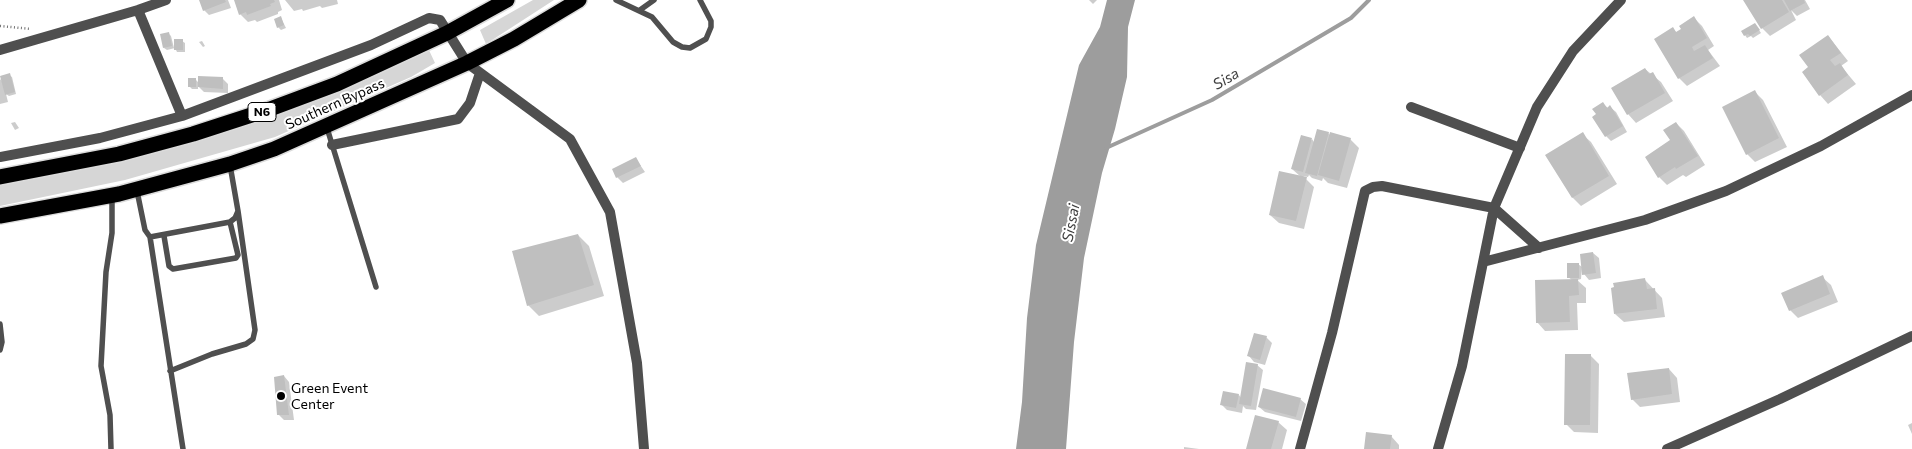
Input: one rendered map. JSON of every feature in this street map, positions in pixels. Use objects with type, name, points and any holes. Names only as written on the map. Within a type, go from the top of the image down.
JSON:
[{"type":"highway","name":"Southern Bypass","points":[[0,177],[119,154],[193,134],[270,109],[337,84],[448,33],[507,0]]},
{"type":"highway","name":"Southern Bypass","points":[[0,216],[112,196],[230,164],[274,149],[467,63],[514,39],[579,0]]},
{"type":"street","points":[[0,50],[166,0]]},
{"type":"street","points":[[1438,449],[1462,366],[1494,208],[1537,107],[1574,51],[1621,0]]},
{"type":"street","points":[[138,10],[182,116]]},
{"type":"street","points":[[0,157],[100,138],[182,116],[371,45],[428,18],[440,20],[467,63],[570,139],[610,212],[637,363],[644,449]]},
{"type":"street","points":[[332,145],[458,119],[470,103],[480,73]]},
{"type":"street","points":[[1483,262],[1645,220],[1726,191],[1821,146],[1912,95]]},
{"type":"street","points":[[1411,107],[1520,148]]},
{"type":"street","points":[[1300,449],[1332,333],[1365,190],[1373,186],[1382,186],[1494,208],[1539,248]]},
{"type":"street","points":[[1667,449],[1780,399],[1912,336]]},
{"type":"lane","points":[[616,0],[652,17],[673,42],[682,47],[690,48],[706,39],[711,27],[700,0]]},
{"type":"lane","points":[[640,10],[654,0]]},
{"type":"lane","points":[[326,126],[376,287]]},
{"type":"lane","points":[[170,371],[212,354],[246,344],[253,339],[255,330],[230,164]]},
{"type":"lane","points":[[137,189],[145,230],[150,238],[182,449]]},
{"type":"lane","points":[[111,449],[110,415],[101,366],[106,272],[112,233],[112,196]]},
{"type":"lane","points":[[150,238],[230,222],[235,218],[238,211]]},
{"type":"lane","points":[[164,236],[169,266],[173,269],[236,258],[238,256],[230,222]]},
{"type":"lane","points":[[0,324],[2,342],[0,350]]},
{"type":"shaded area","points":[[533,0],[554,0],[486,44],[480,30]]},
{"type":"shaded area","points":[[428,48],[435,63],[411,77],[275,137],[125,180],[0,206],[0,182],[114,160]]},
{"type":"water","name":"Sissai","points":[[1107,0],[1135,0],[1128,27],[1127,77],[1102,173],[1084,258],[1074,342],[1066,449],[1016,449],[1022,402],[1027,318],[1036,245],[1079,65],[1100,27]]},
{"type":"building","points":[[199,0],[225,0],[226,2],[203,11]]},
{"type":"building","points":[[234,0],[274,0],[275,2],[270,4],[271,6],[247,15],[246,12],[239,15]]},
{"type":"building","points":[[1743,0],[1782,0],[1789,12],[1761,29]]},
{"type":"building","points":[[1784,0],[1804,0],[1805,3],[1790,11]]},
{"type":"building","points":[[281,16],[284,25],[277,28],[274,19]]},
{"type":"building","points":[[1694,16],[1707,38],[1692,47],[1694,51],[1705,45],[1713,58],[1678,79],[1654,39],[1673,27],[1676,32],[1681,29],[1679,26]]},
{"type":"building","points":[[1755,23],[1760,30],[1750,36],[1748,34],[1744,36],[1741,31]]},
{"type":"building","points":[[169,32],[172,46],[163,48],[160,34]]},
{"type":"building","points":[[1828,35],[1841,53],[1830,60],[1835,66],[1840,63],[1848,75],[1819,96],[1802,72],[1808,67],[1799,55]]},
{"type":"building","points":[[174,39],[183,39],[183,50],[174,50]]},
{"type":"building","points":[[1645,68],[1649,74],[1653,72],[1665,93],[1627,115],[1611,88]]},
{"type":"building","points":[[10,73],[15,92],[5,95],[0,76]]},
{"type":"building","points":[[198,76],[223,77],[223,89],[198,87]]},
{"type":"building","points":[[188,78],[196,78],[196,87],[188,87]]},
{"type":"building","points":[[1755,90],[1779,138],[1746,155],[1722,107]]},
{"type":"building","points":[[1603,102],[1607,108],[1610,105],[1623,126],[1605,137],[1592,117],[1596,114],[1592,109]]},
{"type":"building","points":[[1676,122],[1698,156],[1658,178],[1645,157],[1670,140],[1663,130]]},
{"type":"building","points":[[1317,129],[1329,132],[1317,176],[1305,173]]},
{"type":"building","points":[[1330,132],[1351,138],[1339,181],[1318,175]]},
{"type":"building","points":[[1583,132],[1609,176],[1572,198],[1545,155]]},
{"type":"building","points":[[1301,135],[1312,138],[1303,172],[1291,169]]},
{"type":"building","points":[[636,157],[641,166],[616,178],[612,169]]},
{"type":"building","points":[[1279,171],[1307,177],[1296,221],[1269,215]]},
{"type":"building","points":[[578,234],[594,285],[527,306],[512,251]]},
{"type":"building","points":[[1593,252],[1596,273],[1582,275],[1580,254]]},
{"type":"building","points":[[1567,263],[1579,263],[1579,278],[1567,278]]},
{"type":"building","points":[[1823,275],[1830,294],[1789,311],[1781,293]]},
{"type":"building","points":[[1645,278],[1647,289],[1655,288],[1657,309],[1614,314],[1611,288],[1614,287],[1613,283]]},
{"type":"building","points":[[1578,279],[1579,295],[1569,296],[1570,322],[1536,323],[1535,280]]},
{"type":"building","points":[[1254,333],[1267,336],[1260,360],[1247,356]]},
{"type":"building","points":[[1565,354],[1591,354],[1590,425],[1564,425]]},
{"type":"building","points":[[1246,362],[1258,364],[1251,406],[1239,404]]},
{"type":"building","points":[[1669,368],[1672,394],[1631,400],[1627,373]]},
{"type":"building","name":"Green Event Center","points":[[284,375],[289,415],[277,415],[274,377]]},
{"type":"building","points":[[1263,388],[1301,398],[1296,417],[1258,407]]},
{"type":"building","points":[[1223,391],[1239,394],[1236,408],[1220,405]]},
{"type":"building","points":[[1255,415],[1279,421],[1271,449],[1246,449]]},
{"type":"building","points":[[1366,432],[1392,435],[1390,449],[1364,449]]},
{"type":"waterway","name":"Sisa","points":[[1106,148],[1212,100],[1351,18],[1369,0]]},
{"type":"place","name":"Green Event Center","points":[[281,396]]}]
